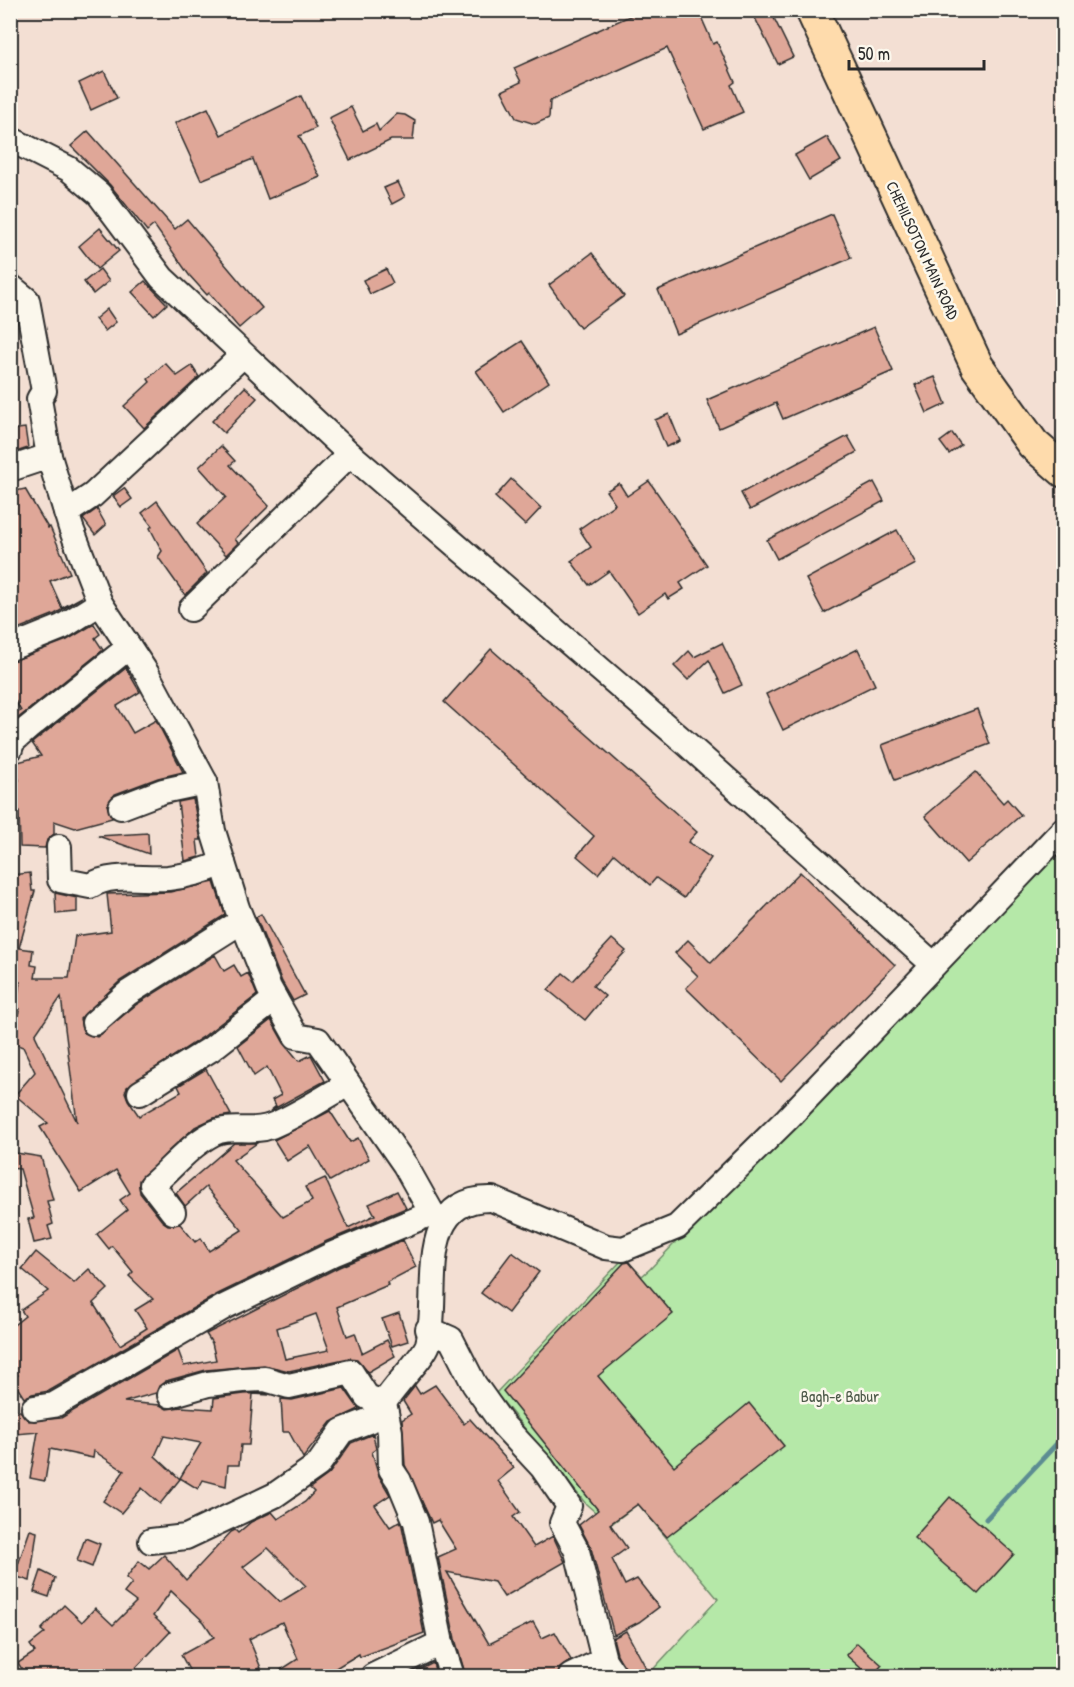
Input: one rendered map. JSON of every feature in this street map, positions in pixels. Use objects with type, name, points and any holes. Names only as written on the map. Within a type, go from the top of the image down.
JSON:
[{"type":"main road","name":"CHEHILSOTON MAIN ROAD","points":[[812,10],[977,366],[1033,444],[1064,471]]},
{"type":"main road","name":"CHEHILSOTON MAIN ROAD","points":[[835,10],[996,355],[1049,429],[1064,442]]},
{"type":"street","points":[[10,139],[69,169],[99,194],[162,278],[350,454],[687,744],[933,964]]},
{"type":"street","points":[[10,286],[27,300],[44,391],[39,399],[49,456],[66,513],[100,603],[147,674],[205,782],[213,831],[223,863],[242,921],[275,999],[296,1036],[318,1040],[405,1165],[437,1217],[428,1345],[385,1408],[342,1431],[318,1465],[275,1495],[186,1537],[151,1541]]},
{"type":"street","points":[[66,513],[93,495],[243,355]]},
{"type":"street","points":[[191,609],[350,454]]},
{"type":"street","points":[[10,470],[49,456]]},
{"type":"street","points":[[10,648],[62,627],[100,603]]},
{"type":"street","points":[[10,749],[12,742],[28,728],[129,647]]},
{"type":"street","points":[[121,807],[163,791],[205,782]]},
{"type":"street","points":[[34,1408],[54,1405],[224,1307],[333,1254],[481,1199],[492,1199],[606,1247],[623,1249],[677,1227],[787,1119],[1064,829]]},
{"type":"street","points":[[59,848],[60,880],[90,886],[105,877],[169,878],[202,872],[223,863]]},
{"type":"street","points":[[94,1023],[128,993],[242,921]]},
{"type":"street","points":[[140,1093],[211,1049],[275,999]]},
{"type":"street","points":[[173,1212],[152,1185],[196,1144],[214,1133],[232,1129],[251,1132],[272,1126],[348,1084]]},
{"type":"street","points":[[428,1329],[451,1339],[474,1384],[503,1425],[542,1467],[569,1506],[562,1523],[576,1551],[609,1668],[572,1677]]},
{"type":"street","points":[[170,1395],[208,1384],[265,1379],[289,1386],[351,1372],[367,1397],[385,1408]]},
{"type":"street","points":[[385,1408],[391,1469],[399,1481],[416,1522],[441,1642],[453,1677]]},
{"type":"street","points":[[373,1677],[441,1642]]},
{"type":"green space","name":"Bagh-e Babur","points":[[1063,838],[1063,1676],[647,1676],[718,1599],[638,1504],[610,1525],[586,1504],[496,1393],[624,1258],[642,1276],[650,1269]]},
{"type":"building","points":[[643,10],[698,10],[713,44],[717,42],[735,82],[731,85],[743,112],[704,129],[667,48],[550,101],[549,118],[535,124],[516,118],[502,91],[521,82],[514,68]]},
{"type":"building","points":[[751,10],[770,10],[793,57],[778,64]]},
{"type":"building","points":[[104,71],[117,98],[91,110],[79,83]]},
{"type":"building","points":[[301,96],[316,128],[299,136],[320,177],[268,199],[253,159],[201,180],[175,123],[208,108],[221,135]]},
{"type":"building","points":[[351,107],[363,131],[376,124],[379,131],[397,114],[405,115],[415,121],[413,140],[391,140],[350,160],[329,118]]},
{"type":"building","points":[[88,131],[175,229],[187,219],[262,308],[239,328],[209,293],[207,295],[189,275],[154,225],[147,231],[110,185],[71,146]]},
{"type":"building","points":[[827,137],[841,161],[809,180],[795,155]]},
{"type":"building","points":[[398,182],[405,197],[392,204],[384,188]]},
{"type":"building","points":[[832,214],[851,258],[676,334],[658,290]]},
{"type":"building","points":[[100,228],[119,251],[97,269],[79,246]]},
{"type":"building","points":[[592,253],[624,296],[580,328],[549,285]]},
{"type":"building","points":[[100,269],[109,281],[93,294],[84,282]]},
{"type":"building","points":[[386,269],[393,283],[370,294],[363,280]]},
{"type":"building","points":[[145,281],[167,304],[154,316],[132,292]]},
{"type":"building","points":[[107,309],[116,322],[105,331],[95,319]]},
{"type":"building","points":[[874,327],[893,371],[783,419],[776,403],[719,428],[707,400]]},
{"type":"building","points":[[522,341],[549,382],[504,412],[476,371]]},
{"type":"building","points":[[165,363],[177,376],[192,366],[199,377],[144,428],[124,406],[150,382],[148,379]]},
{"type":"building","points":[[935,377],[946,404],[927,413],[915,385]]},
{"type":"building","points":[[245,387],[257,398],[224,433],[212,421]]},
{"type":"building","points":[[669,414],[680,441],[666,447],[655,420]]},
{"type":"building","points":[[25,428],[28,448],[16,452],[12,447],[10,430]]},
{"type":"building","points":[[952,433],[961,445],[949,454],[940,442]]},
{"type":"building","points":[[848,436],[857,452],[750,510],[741,493]]},
{"type":"building","points":[[221,446],[235,461],[230,465],[269,506],[235,539],[238,543],[226,555],[197,524],[226,497],[199,467]]},
{"type":"building","points":[[511,479],[541,508],[525,525],[495,497]]},
{"type":"building","points":[[649,481],[707,565],[680,583],[684,589],[668,599],[665,594],[638,613],[609,571],[589,585],[571,561],[591,547],[579,529],[615,504],[606,491],[619,483],[627,496]]},
{"type":"building","points":[[874,482],[884,501],[777,559],[767,540]]},
{"type":"building","points":[[124,488],[132,499],[121,507],[113,496]]},
{"type":"building","points":[[25,489],[48,528],[50,527],[70,573],[50,581],[62,608],[82,597],[55,614],[10,632],[10,492]]},
{"type":"building","points":[[157,501],[207,573],[185,595],[158,557],[162,551],[150,528],[152,526],[142,513]]},
{"type":"building","points":[[97,509],[106,525],[95,535],[83,519]]},
{"type":"building","points":[[897,530],[916,564],[824,613],[806,579]]},
{"type":"building","points":[[94,624],[100,634],[95,638],[103,650],[17,719],[14,714],[21,711],[10,692],[10,662],[67,640]]},
{"type":"building","points":[[722,643],[742,685],[725,693],[709,660],[688,680],[674,666],[689,651],[694,657]]},
{"type":"building","points":[[491,649],[697,832],[688,842],[711,858],[684,898],[656,878],[650,885],[614,854],[598,874],[577,856],[594,836],[444,702]]},
{"type":"building","points":[[858,649],[875,685],[783,730],[766,694]]},
{"type":"building","points":[[126,668],[140,692],[117,706],[133,733],[156,720],[183,772],[158,778],[115,794],[107,805],[112,818],[75,828],[54,821],[54,834],[47,840],[45,848],[20,847],[19,811],[10,812],[10,781],[19,780],[14,763],[41,756],[32,743]]},
{"type":"building","points":[[977,709],[990,744],[895,780],[882,745]]},
{"type":"building","points":[[976,772],[1003,803],[1007,799],[1021,815],[966,863],[925,816]]},
{"type":"building","points":[[193,799],[201,840],[197,840],[199,857],[185,861],[178,802]]},
{"type":"building","points":[[148,833],[149,854],[98,836]]},
{"type":"building","points":[[800,872],[895,965],[781,1081],[686,988],[698,976],[675,953],[688,940],[711,963]]},
{"type":"building","points":[[30,873],[32,891],[35,891],[19,948],[33,950],[31,965],[37,966],[35,978],[69,978],[75,936],[111,931],[107,894],[170,892],[214,882],[225,915],[120,981],[80,1019],[84,1033],[97,1037],[137,1004],[215,955],[224,971],[234,965],[241,977],[248,973],[257,995],[203,1037],[127,1087],[125,1092],[128,1100],[139,1116],[181,1092],[178,1086],[206,1069],[231,1115],[214,1118],[195,1127],[139,1180],[140,1193],[162,1221],[168,1225],[180,1224],[195,1242],[201,1238],[209,1251],[242,1230],[206,1187],[185,1206],[176,1193],[234,1143],[257,1143],[233,1160],[283,1217],[312,1201],[305,1187],[325,1178],[348,1228],[375,1215],[369,1204],[397,1191],[406,1208],[327,1241],[218,1294],[49,1391],[24,1398],[12,1379],[18,1375],[10,1365],[10,1328],[25,1316],[21,1310],[48,1291],[22,1269],[36,1252],[74,1283],[89,1269],[108,1289],[93,1303],[120,1345],[147,1328],[135,1310],[153,1299],[129,1276],[133,1272],[112,1246],[109,1249],[97,1234],[127,1210],[120,1200],[130,1193],[116,1170],[81,1192],[40,1127],[48,1123],[15,1095],[35,1072],[23,1047],[10,1042],[10,1032],[20,1009],[16,1008],[20,982],[10,982],[10,875]],"holes":[[[61,997],[77,1122],[35,1035]]]},
{"type":"building","points":[[55,893],[77,898],[77,912],[56,914]]},
{"type":"building","points":[[261,914],[305,995],[293,1001],[282,982],[256,917]]},
{"type":"building","points":[[612,939],[626,951],[593,986],[605,996],[585,1020],[548,990],[563,973],[573,981]]},
{"type":"building","points":[[271,1020],[284,1043],[299,1061],[311,1055],[325,1081],[270,1111],[276,1106],[272,1100],[281,1095],[267,1067],[254,1076],[238,1046]]},
{"type":"building","points":[[330,1111],[350,1142],[358,1138],[369,1159],[330,1181],[310,1146],[287,1161],[274,1140]]},
{"type":"building","points":[[10,1152],[41,1157],[53,1200],[47,1201],[53,1224],[48,1226],[52,1239],[34,1243],[28,1219],[34,1218],[20,1169],[10,1168]]},
{"type":"building","points":[[403,1240],[416,1267],[387,1282],[388,1285],[337,1307],[347,1336],[355,1333],[362,1353],[387,1340],[395,1356],[368,1372],[357,1359],[349,1358],[289,1371],[264,1365],[206,1370],[166,1381],[159,1386],[156,1393],[124,1402],[160,1405],[167,1409],[181,1407],[213,1409],[214,1398],[244,1394],[263,1393],[269,1395],[253,1394],[249,1445],[241,1445],[239,1465],[228,1465],[226,1486],[203,1480],[198,1489],[180,1478],[201,1443],[164,1436],[155,1456],[180,1479],[160,1504],[142,1488],[121,1513],[103,1501],[124,1471],[94,1451],[93,1458],[50,1449],[45,1481],[30,1478],[38,1432],[16,1434],[14,1411],[20,1411],[29,1421],[61,1418],[178,1350],[184,1366],[216,1360],[212,1343],[206,1334],[339,1267]],"holes":[[[316,1314],[329,1350],[285,1359],[277,1328]]]},
{"type":"building","points":[[512,1252],[539,1272],[508,1313],[481,1293]]},
{"type":"building","points":[[629,1262],[673,1314],[598,1376],[674,1466],[749,1403],[784,1446],[667,1537],[638,1504],[610,1524],[627,1548],[612,1559],[625,1585],[637,1579],[659,1607],[639,1622],[614,1635],[591,1548],[579,1525],[598,1510],[503,1391],[624,1263]]},
{"type":"building","points":[[399,1313],[408,1341],[392,1346],[382,1319]]},
{"type":"building","points":[[435,1385],[464,1424],[470,1419],[514,1468],[498,1481],[520,1512],[513,1517],[534,1547],[553,1536],[565,1562],[504,1597],[494,1582],[447,1572],[489,1644],[533,1622],[542,1638],[555,1632],[571,1660],[560,1668],[557,1677],[466,1677],[455,1639],[438,1557],[456,1549],[438,1520],[432,1523],[405,1465],[402,1420],[411,1414],[403,1401],[415,1386],[420,1394]]},
{"type":"building","points":[[344,1388],[359,1409],[331,1422],[303,1458],[289,1432],[283,1432],[281,1399],[292,1400]]},
{"type":"building","points":[[373,1434],[376,1449],[372,1452],[379,1476],[390,1495],[375,1505],[390,1527],[400,1521],[402,1526],[424,1633],[360,1657],[359,1654],[321,1677],[270,1677],[298,1659],[282,1622],[249,1639],[261,1668],[240,1677],[193,1677],[181,1655],[214,1637],[204,1622],[171,1591],[153,1616],[170,1632],[127,1677],[90,1677],[85,1670],[74,1677],[27,1677],[18,1663],[35,1652],[30,1645],[45,1633],[41,1630],[64,1605],[82,1622],[95,1608],[113,1625],[136,1602],[124,1593],[132,1583],[126,1578],[139,1561],[149,1569],[164,1555],[186,1580],[231,1532],[235,1530],[238,1533],[251,1522],[272,1512],[278,1519],[305,1502],[314,1492],[310,1488],[329,1474],[351,1443]],"holes":[[[268,1548],[306,1586],[280,1602],[243,1567]]]},
{"type":"building","points":[[950,1497],[1014,1554],[978,1594],[914,1538]]},
{"type":"building","points":[[30,1530],[37,1532],[30,1581],[14,1576]]},
{"type":"building","points":[[85,1538],[100,1544],[92,1567],[77,1561]]},
{"type":"building","points":[[41,1571],[55,1578],[49,1597],[34,1592]]},
{"type":"building","points":[[626,1631],[651,1677],[629,1677],[617,1654],[613,1638]]},
{"type":"building","points":[[857,1643],[882,1665],[871,1677],[846,1655]]},
{"type":"building","points":[[433,1663],[437,1677],[405,1677]]},
{"type":"waterway","points":[[986,1519],[1064,1436]]}]
